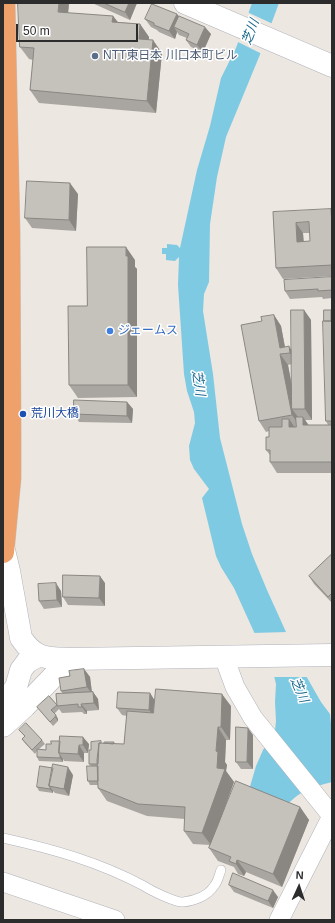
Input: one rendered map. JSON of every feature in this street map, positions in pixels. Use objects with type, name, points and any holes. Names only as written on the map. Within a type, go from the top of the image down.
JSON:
[{"type":"highway","points":[[3,551],[10,478],[8,217],[4,3]]},
{"type":"street","points":[[186,3],[332,66]]},
{"type":"street","points":[[3,551],[9,571],[21,638],[27,647],[38,656],[70,659],[328,655]]},
{"type":"street","points":[[3,705],[16,688],[21,670],[27,662],[38,656]]},
{"type":"street","points":[[231,657],[235,687],[253,718],[332,816],[279,920]]},
{"type":"street","points":[[3,726],[25,706],[70,659]]},
{"type":"street","points":[[3,882],[115,920]]},
{"type":"lane","points":[[3,838],[39,846],[84,860],[118,873],[151,890],[181,902],[203,897],[214,887],[222,870]]},
{"type":"water","name":"芝川","points":[[252,3],[279,3],[259,57],[226,137],[217,177],[210,224],[209,282],[204,294],[203,311],[213,374],[220,438],[242,524],[252,554],[267,590],[305,674],[321,702],[330,714],[332,726],[332,782],[302,792],[287,805],[249,790],[256,766],[263,750],[275,730],[276,684],[274,676],[234,588],[216,556],[202,498],[209,489],[194,469],[190,460],[189,446],[195,423],[194,412],[187,391],[184,374],[178,285],[179,257],[175,261],[166,260],[166,254],[162,254],[162,248],[167,248],[167,244],[177,245],[180,248],[197,170],[210,126],[221,78],[236,48]]},
{"type":"pier","points":[[247,12],[273,24],[262,54],[236,41]]},
{"type":"pier","points":[[288,632],[309,677],[272,677],[252,633]]},
{"type":"building","name":"NTT東日本 川口本町ビル","points":[[18,3],[59,3],[58,12],[113,16],[112,22],[140,24],[139,39],[153,40],[147,101],[30,90],[34,48],[20,47]]},
{"type":"building","points":[[104,3],[129,3],[125,12]]},
{"type":"building","points":[[152,4],[177,14],[169,31],[154,25],[154,23],[145,19]]},
{"type":"building","points":[[179,16],[205,27],[197,45],[186,40],[189,34],[174,27]]},
{"type":"building","points":[[27,181],[70,183],[69,220],[25,218]]},
{"type":"building","points":[[331,209],[332,265],[276,268],[273,212]],"holes":[[[309,222],[310,241],[297,242],[296,223]]]},
{"type":"building","points":[[87,247],[126,247],[126,256],[128,256],[128,385],[69,385],[68,306],[87,306]]},
{"type":"building","points":[[332,277],[332,290],[318,291],[318,289],[285,291],[284,280]]},
{"type":"building","points":[[291,310],[304,310],[305,409],[292,409]]},
{"type":"building","points":[[324,310],[331,310],[331,321],[324,321]]},
{"type":"building","points":[[274,315],[280,348],[289,346],[290,353],[280,354],[292,415],[259,421],[241,325],[262,321],[261,317]]},
{"type":"building","points":[[323,321],[332,321],[332,421],[326,421]]},
{"type":"building","points":[[74,400],[127,402],[127,416],[74,414]]},
{"type":"building","points":[[296,417],[303,417],[303,425],[332,425],[332,462],[270,462],[270,450],[266,450],[266,437],[269,437],[269,427],[282,427],[282,419],[289,419],[289,427],[296,427]]},
{"type":"building","points":[[332,554],[332,593],[328,597],[309,576]]},
{"type":"building","points":[[63,575],[100,576],[99,598],[63,597]]},
{"type":"building","points":[[56,583],[57,600],[39,601],[38,584]]},
{"type":"building","points":[[84,669],[87,687],[61,691],[59,678],[70,676],[69,671]]},
{"type":"building","points":[[156,689],[222,694],[221,727],[218,727],[216,751],[218,752],[217,768],[225,769],[202,833],[184,831],[185,807],[138,804],[98,788],[97,760],[99,743],[124,744],[127,711],[153,713]]},
{"type":"building","points":[[93,692],[94,703],[81,704],[82,707],[78,707],[78,704],[57,706],[56,694]]},
{"type":"building","points":[[118,692],[150,693],[149,710],[117,708]]},
{"type":"building","points":[[49,696],[57,705],[51,710],[56,715],[50,722],[37,707]]},
{"type":"building","points":[[26,723],[42,740],[32,750],[22,739],[25,736],[19,730]]},
{"type":"building","points":[[236,727],[248,728],[247,762],[236,762]]},
{"type":"building","points":[[60,736],[83,737],[83,745],[79,745],[78,754],[59,753]]},
{"type":"building","points":[[51,741],[60,741],[60,758],[37,757],[37,749],[46,750],[46,744],[51,744]]},
{"type":"building","points":[[101,741],[101,743],[99,743],[98,764],[89,764],[89,750],[91,750],[91,742]]},
{"type":"building","points":[[114,742],[113,744],[104,743]]},
{"type":"building","points":[[53,764],[68,767],[64,789],[49,786]]},
{"type":"building","points":[[40,766],[53,768],[49,786],[50,789],[37,787]]},
{"type":"building","points":[[87,766],[98,766],[98,781],[88,781]]},
{"type":"building","points":[[236,781],[300,807],[273,874],[237,860],[236,864],[229,861],[231,857],[209,848]]},
{"type":"building","points":[[233,873],[273,890],[268,901],[229,885]]},
{"type":"place","name":"NTT東日本 川口本町ビル","points":[[95,56]]},
{"type":"place","name":"ジェームス","points":[[110,331]]},
{"type":"place","name":"荒川大橋","points":[[23,414]]}]
